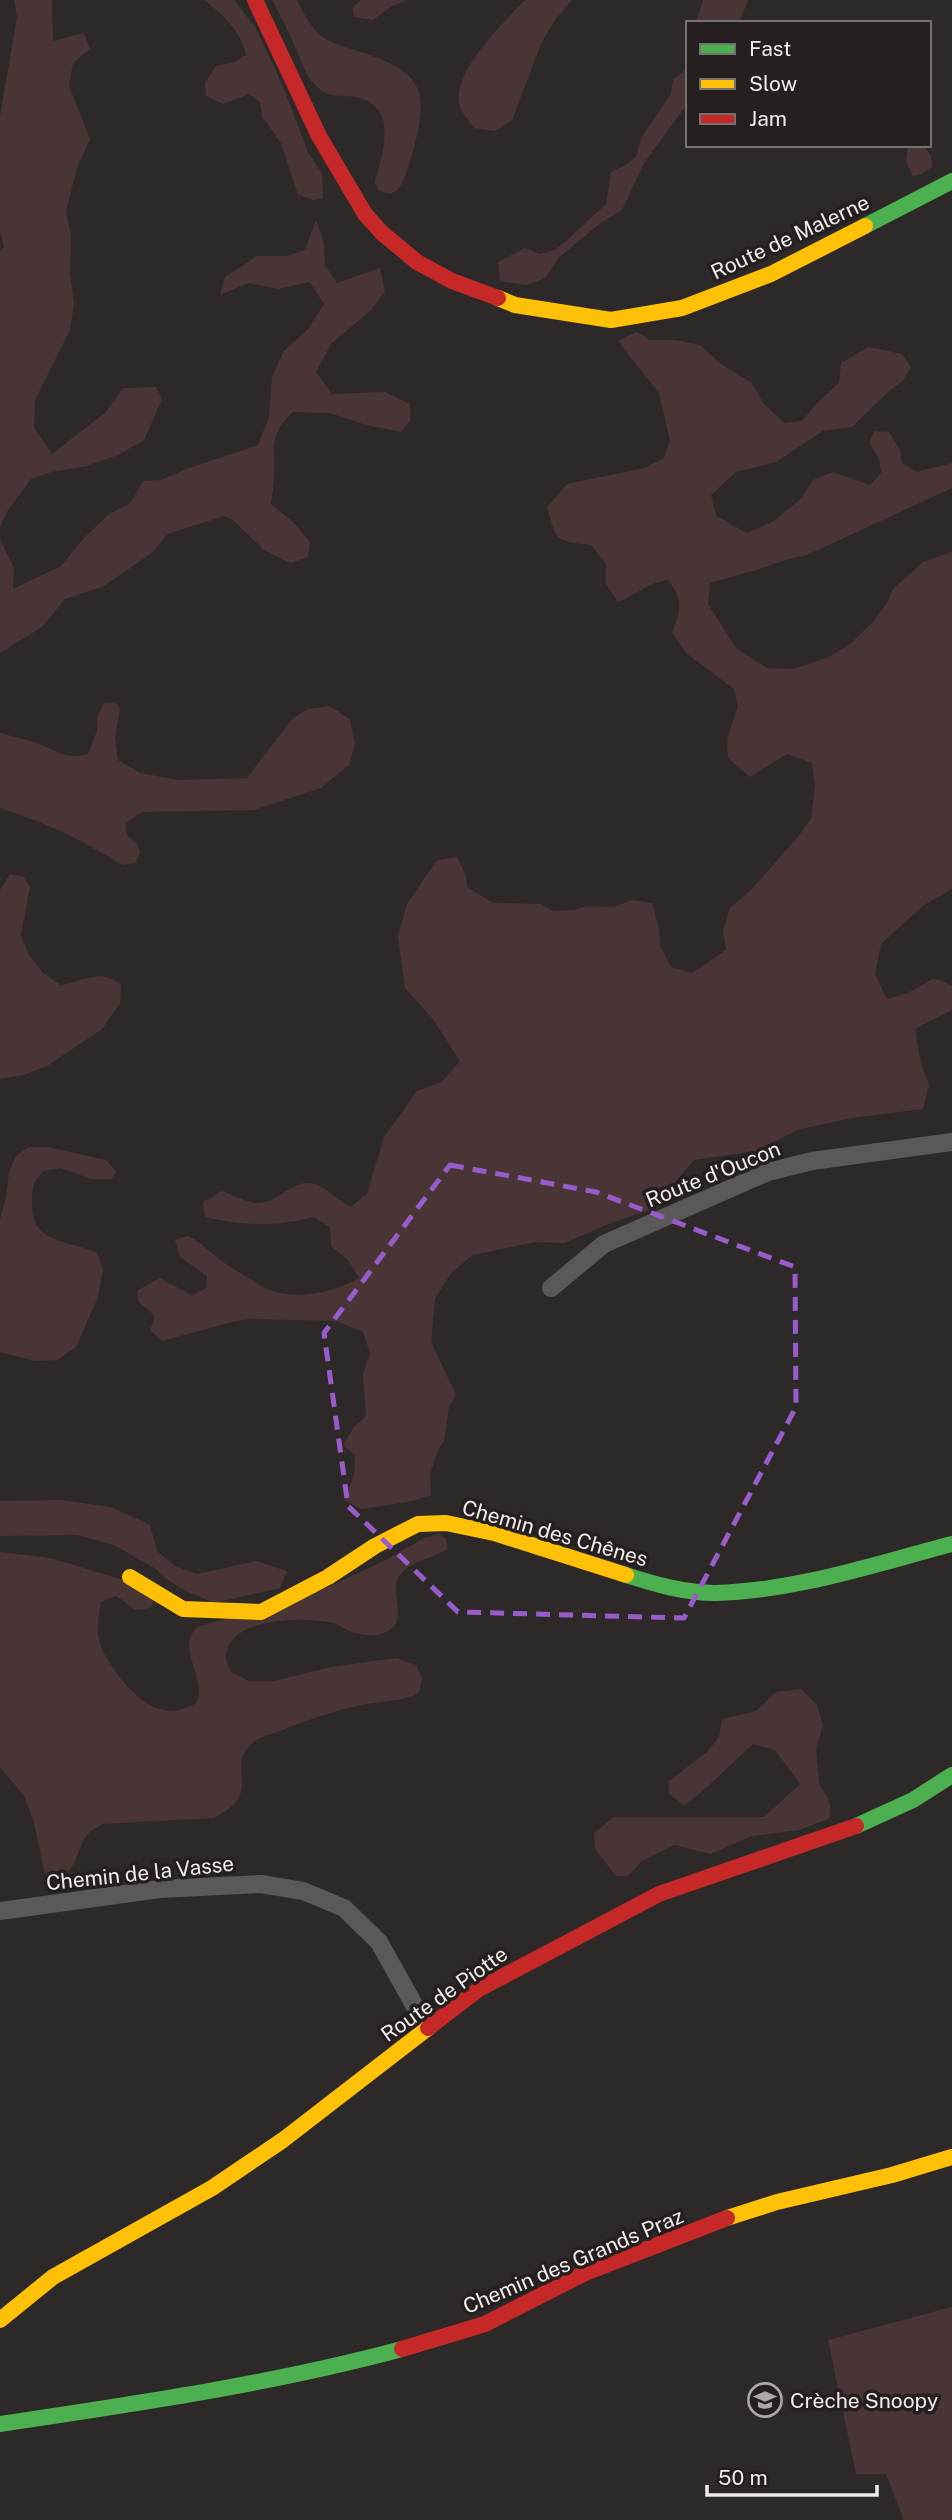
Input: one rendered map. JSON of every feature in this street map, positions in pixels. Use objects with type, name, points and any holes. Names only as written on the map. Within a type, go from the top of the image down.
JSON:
[{"type":"street","name":"Route de Malerne","points":[[255,0],[319,136],[365,214],[417,262],[452,281],[515,305],[611,320],[682,308],[771,274],[952,181]]},
{"type":"street","name":"Route d'Oucon","points":[[551,1288],[604,1244],[768,1172],[811,1161],[952,1142]]},
{"type":"street","name":"Chemin des Chênes","points":[[130,1577],[183,1609],[261,1612],[328,1577],[375,1546],[418,1524],[446,1523],[494,1533],[659,1586],[713,1593],[797,1584],[952,1544]]},
{"type":"street","name":"Route de Piotte","points":[[0,2320],[53,2277],[212,2188],[264,2153],[336,2101],[479,1989],[519,1966],[659,1894],[850,1829],[914,1800],[952,1776]]},
{"type":"street","name":"Chemin de la Vasse","points":[[0,1911],[160,1889],[261,1884],[303,1891],[344,1908],[379,1942],[427,2028]]},
{"type":"street","name":"Chemin des Grands Praz","points":[[0,2424],[136,2404],[361,2360],[413,2347],[485,2324],[585,2273],[735,2215],[794,2197],[910,2171],[952,2157]]},
{"type":"highlighted area","points":[[450,1165],[596,1192],[795,1267],[796,1407],[684,1618],[458,1612],[348,1506],[324,1333]]},
{"type":"shaded area","points":[[14,0],[52,0],[53,41],[84,33],[90,49],[73,63],[69,86],[90,139],[77,168],[66,211],[71,236],[70,273],[74,304],[70,330],[35,400],[34,428],[52,454],[106,412],[123,388],[156,387],[162,399],[144,440],[118,455],[87,466],[51,472],[31,479],[8,510],[0,527],[0,252],[4,246],[0,232],[0,116],[17,17]]},
{"type":"shaded area","points":[[205,0],[234,0],[256,28],[282,84],[308,152],[322,174],[323,198],[313,200],[298,195],[281,143],[262,116],[260,102],[249,94],[223,104],[206,96],[205,83],[216,66],[234,62],[246,55],[236,31]]},
{"type":"shaded area","points":[[272,0],[297,0],[310,24],[321,36],[335,44],[381,59],[408,75],[416,85],[421,110],[419,127],[406,175],[399,189],[390,194],[379,191],[375,182],[384,148],[384,124],[381,114],[374,105],[363,99],[330,95],[317,87],[306,72]]},
{"type":"shaded area","points":[[361,0],[408,0],[392,6],[373,20],[354,17],[352,8]]},
{"type":"shaded area","points":[[525,0],[572,0],[555,20],[541,44],[512,120],[495,131],[474,128],[461,110],[459,97],[462,82],[480,51]]},
{"type":"shaded area","points":[[703,0],[748,0],[740,21],[697,21]]},
{"type":"shaded area","points":[[686,69],[686,106],[644,163],[622,210],[602,222],[558,258],[546,277],[528,285],[500,281],[498,262],[525,248],[539,254],[554,250],[606,204],[611,172],[636,157],[642,136],[671,94],[673,79]]},
{"type":"shaded area","points":[[908,147],[924,147],[931,156],[932,167],[913,176],[906,161]]},
{"type":"shaded area","points":[[316,220],[324,243],[325,265],[337,283],[380,268],[385,292],[371,310],[331,344],[316,372],[332,394],[385,392],[410,404],[410,421],[401,432],[330,413],[293,412],[285,420],[275,441],[271,504],[295,524],[310,542],[308,557],[291,563],[265,551],[233,520],[224,516],[167,534],[153,552],[104,586],[65,599],[42,627],[0,653],[0,539],[14,568],[13,589],[61,566],[83,539],[108,515],[130,503],[143,481],[161,480],[258,445],[269,417],[272,377],[284,351],[308,329],[324,304],[310,282],[278,289],[248,283],[220,295],[225,277],[257,256],[287,256],[305,250]]},
{"type":"shaded area","points":[[637,332],[650,340],[675,340],[700,345],[721,364],[752,383],[763,403],[784,423],[802,421],[839,383],[841,363],[869,347],[902,354],[911,367],[903,381],[852,427],[823,431],[776,462],[736,472],[711,495],[716,516],[747,533],[774,521],[802,498],[813,480],[833,472],[870,485],[881,473],[879,458],[869,443],[874,431],[889,432],[900,450],[902,463],[917,472],[952,463],[952,488],[807,555],[710,583],[708,604],[736,648],[767,668],[794,669],[829,657],[850,644],[873,622],[887,603],[893,589],[923,562],[952,552],[952,889],[924,905],[881,944],[875,974],[887,999],[908,993],[934,978],[952,986],[952,1010],[915,1029],[921,1064],[929,1085],[923,1109],[852,1118],[800,1129],[755,1151],[694,1160],[652,1209],[565,1243],[535,1242],[473,1255],[451,1273],[435,1299],[431,1342],[456,1395],[449,1406],[444,1441],[430,1474],[431,1495],[408,1502],[361,1509],[344,1500],[354,1476],[355,1455],[343,1445],[354,1427],[366,1416],[363,1374],[370,1353],[363,1332],[336,1321],[249,1319],[162,1341],[150,1330],[155,1316],[139,1302],[137,1291],[159,1278],[192,1295],[206,1288],[207,1276],[180,1257],[175,1240],[188,1236],[246,1277],[265,1288],[281,1293],[304,1295],[327,1291],[359,1278],[348,1260],[331,1246],[330,1227],[314,1217],[273,1224],[234,1222],[205,1217],[203,1202],[222,1191],[249,1202],[266,1202],[296,1186],[311,1183],[351,1207],[367,1194],[384,1137],[417,1091],[442,1082],[460,1061],[433,1019],[405,988],[398,936],[407,904],[437,860],[457,857],[466,876],[467,887],[493,903],[540,904],[553,911],[575,910],[587,906],[614,907],[632,900],[652,903],[659,929],[660,946],[671,967],[692,973],[726,950],[723,930],[730,908],[750,891],[811,819],[815,786],[812,763],[787,754],[750,777],[728,758],[727,739],[738,706],[734,689],[686,653],[672,632],[679,599],[668,580],[649,586],[618,602],[606,584],[606,564],[591,545],[559,538],[553,527],[547,507],[567,484],[644,468],[663,459],[670,441],[659,393],[618,341]]},
{"type":"shaded area","points":[[115,702],[120,709],[115,738],[118,760],[140,773],[178,780],[247,778],[292,719],[308,709],[329,706],[350,719],[355,743],[349,765],[321,788],[254,810],[142,812],[126,823],[126,834],[137,844],[140,853],[135,863],[122,865],[63,832],[0,808],[0,733],[34,742],[68,756],[88,754],[97,731],[97,717],[104,703]]},
{"type":"shaded area","points":[[10,874],[24,877],[30,887],[21,935],[29,955],[43,973],[60,985],[99,976],[121,984],[120,1003],[102,1029],[47,1066],[24,1075],[0,1079],[0,890]]},
{"type":"shaded area","points":[[29,1147],[47,1147],[106,1160],[116,1171],[112,1179],[91,1179],[61,1168],[44,1171],[34,1184],[33,1215],[37,1225],[53,1238],[97,1253],[103,1269],[98,1297],[76,1347],[57,1360],[35,1361],[0,1352],[0,1220],[9,1172],[16,1156]]},
{"type":"shaded area","points":[[60,1500],[111,1507],[150,1525],[157,1551],[175,1566],[197,1574],[256,1561],[287,1571],[280,1588],[214,1603],[182,1589],[156,1569],[114,1545],[77,1535],[0,1536],[0,1501]]},
{"type":"shaded area","points":[[439,1534],[446,1539],[447,1549],[410,1566],[400,1575],[396,1590],[396,1622],[384,1633],[361,1634],[321,1621],[270,1622],[239,1634],[230,1644],[226,1657],[231,1672],[249,1681],[274,1681],[331,1667],[396,1658],[416,1665],[422,1678],[419,1692],[402,1699],[337,1711],[261,1738],[246,1750],[242,1760],[241,1789],[238,1799],[229,1809],[213,1818],[103,1824],[87,1836],[68,1872],[55,1877],[45,1874],[33,1819],[24,1796],[0,1767],[0,1552],[50,1558],[124,1580],[154,1599],[151,1607],[138,1610],[115,1596],[101,1602],[98,1635],[107,1658],[137,1696],[154,1707],[174,1711],[196,1703],[198,1696],[189,1641],[198,1627],[326,1588],[388,1559],[424,1538]]},
{"type":"shaded area","points":[[801,1689],[817,1705],[823,1725],[816,1749],[819,1783],[830,1803],[830,1818],[800,1830],[752,1836],[710,1854],[674,1845],[642,1861],[628,1876],[616,1876],[595,1849],[594,1833],[614,1817],[764,1817],[800,1784],[775,1750],[753,1744],[684,1806],[669,1794],[669,1781],[707,1752],[719,1737],[722,1719],[756,1711],[776,1692]]},
{"type":"shaded area","points":[[952,2307],[952,2520],[904,2520],[886,2474],[856,2474],[828,2340]]},
{"type":"traffic: fast","points":[[865,226],[952,181]]},
{"type":"traffic: fast","points":[[626,1575],[692,1591],[745,1591],[805,1582],[952,1544]]},
{"type":"traffic: fast","points":[[856,1826],[913,1800],[952,1775]]},
{"type":"traffic: fast","points":[[0,2424],[253,2383],[402,2349]]},
{"type":"traffic: slow","points":[[498,298],[515,305],[611,320],[682,308],[771,274],[865,226]]},
{"type":"traffic: slow","points":[[130,1577],[183,1609],[261,1612],[328,1577],[375,1546],[418,1524],[446,1523],[494,1533],[626,1575]]},
{"type":"traffic: slow","points":[[0,2320],[53,2277],[212,2188],[283,2140],[428,2028]]},
{"type":"traffic: slow","points":[[727,2218],[777,2202],[892,2175],[952,2157]]},
{"type":"traffic: jam","points":[[255,0],[319,136],[365,214],[382,233],[417,262],[452,281],[498,298]]},
{"type":"traffic: jam","points":[[428,2028],[479,1989],[659,1894],[856,1826]]},
{"type":"traffic: jam","points":[[402,2349],[485,2324],[585,2273],[727,2218]]},
{"type":"place","name":"Crèche Snoopy","points":[[765,2400]]}]
